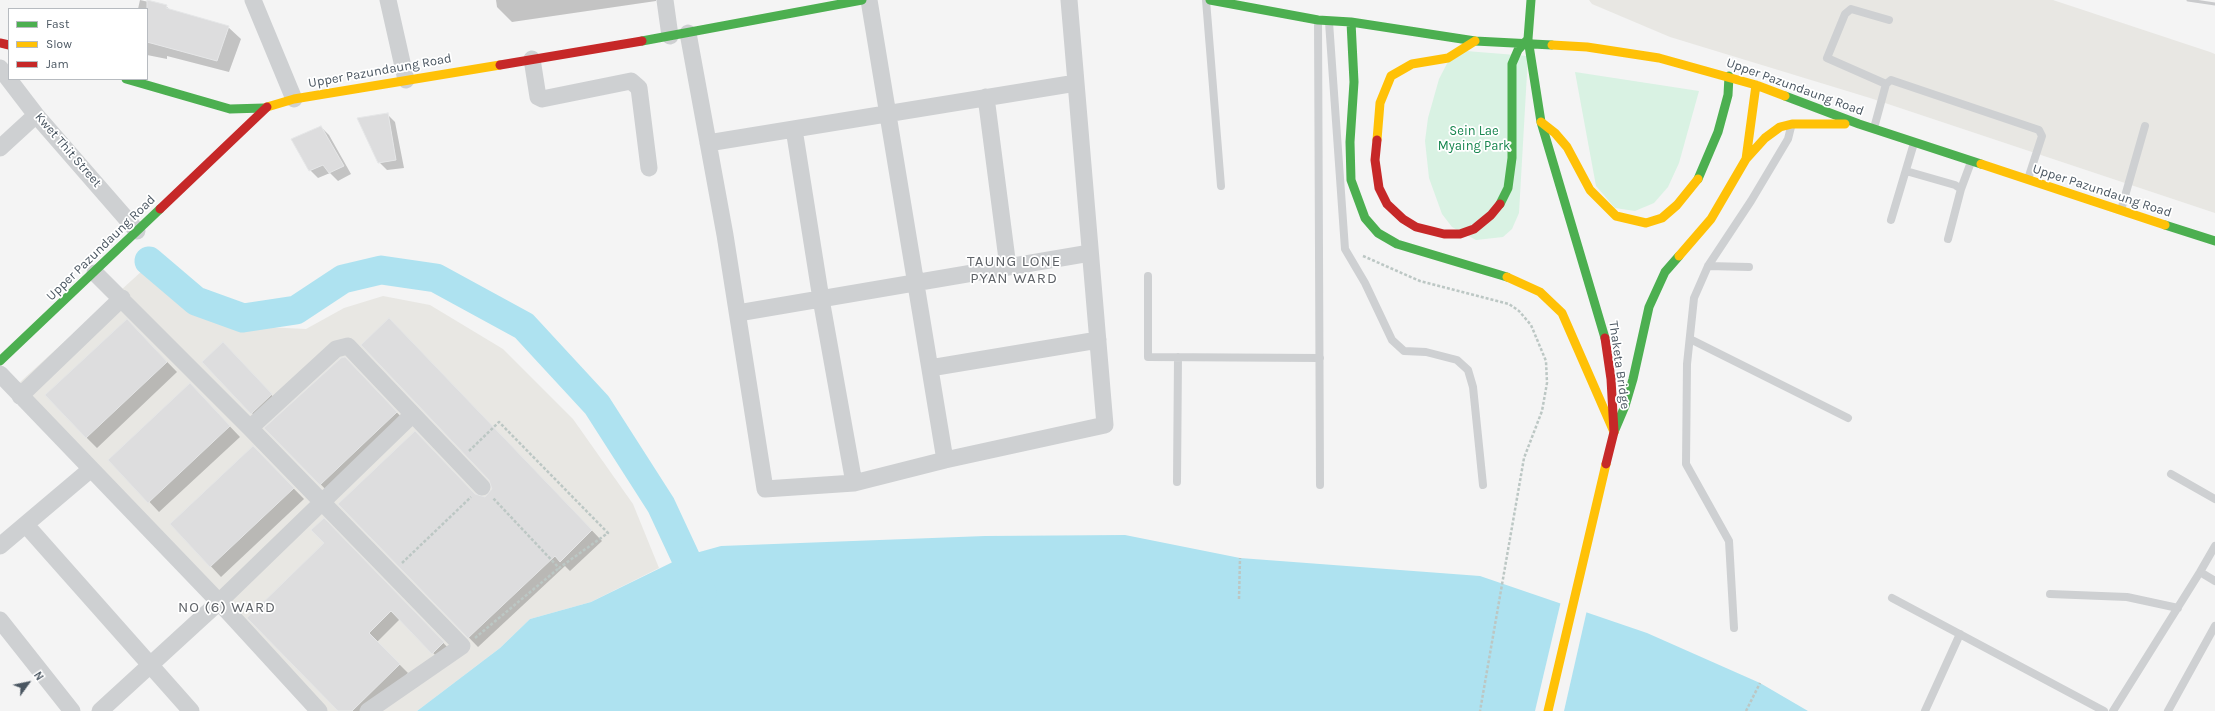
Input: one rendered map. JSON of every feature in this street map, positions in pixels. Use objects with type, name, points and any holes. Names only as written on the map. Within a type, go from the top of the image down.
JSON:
[{"type":"main road","name":"Upper Pazundaung Road","points":[[0,361],[95,273],[264,108],[294,99],[688,33],[862,0]]},
{"type":"main road","name":"Upper Pazundaung Road","points":[[1210,0],[1329,22],[1351,22],[1475,41],[1587,47],[1659,58],[1729,76],[1914,143],[2215,241]]},
{"type":"main road","name":"Thaketa Bridge","points":[[1531,0],[1528,39],[1530,68],[1541,122],[1604,331],[1611,380],[1614,432],[1548,711]]},
{"type":"main road","points":[[1351,22],[1354,82],[1350,142],[1351,180],[1365,218],[1378,233],[1397,244],[1444,260],[1512,278],[1540,292],[1562,313],[1568,324],[1614,432]]},
{"type":"main road","points":[[1475,41],[1448,58],[1412,64],[1391,76],[1380,103],[1376,132],[1375,160],[1379,188],[1387,204],[1416,227],[1444,234],[1460,234],[1474,229],[1491,215],[1501,202],[1508,188],[1512,158],[1512,64],[1518,50],[1528,39]]},
{"type":"main road","points":[[1541,122],[1555,133],[1567,147],[1590,190],[1607,208],[1616,216],[1635,222],[1646,223],[1662,218],[1677,205],[1695,185],[1707,162],[1718,132],[1728,95],[1729,76]]},
{"type":"main road","points":[[129,80],[230,109],[264,108]]},
{"type":"main road","points":[[1746,159],[1756,85]]},
{"type":"main road","points":[[1614,432],[1625,406],[1633,379],[1649,307],[1665,272],[1711,219],[1746,159],[1771,132],[1780,127],[1792,124],[1859,124]]},
{"type":"street","points":[[253,0],[294,99]]},
{"type":"street","points":[[388,0],[406,80]]},
{"type":"street","points":[[664,0],[670,36]]},
{"type":"street","points":[[869,0],[945,460]]},
{"type":"street","points":[[688,33],[738,313],[765,489],[854,483],[945,460],[1105,425],[1069,0]]},
{"type":"street","points":[[532,59],[538,97],[542,99],[631,81],[639,88],[649,168]]},
{"type":"street","name":"Kwet Thit Street","points":[[0,68],[8,78]]},
{"type":"street","name":"Kwet Thit Street","points":[[9,80],[36,115],[137,231]]},
{"type":"street","points":[[708,143],[1076,83]]},
{"type":"street","points":[[986,97],[1008,267]]},
{"type":"street","points":[[0,148],[36,115]]},
{"type":"street","points":[[794,128],[821,299],[854,483]]},
{"type":"street","points":[[738,313],[1090,253]]},
{"type":"street","points":[[95,273],[122,298],[250,428],[462,646],[368,711]]},
{"type":"street","points":[[20,396],[122,298]]},
{"type":"street","points":[[930,368],[1098,340]]},
{"type":"street","points":[[250,428],[336,349],[342,346],[348,346],[482,487]]},
{"type":"street","points":[[0,374],[219,602],[319,711]]},
{"type":"street","points":[[100,711],[219,602],[412,415]]},
{"type":"street","points":[[0,546],[91,469]]},
{"type":"street","points":[[26,525],[191,711]]},
{"type":"street","points":[[0,620],[72,711]]},
{"type":"lane","points":[[1206,0],[1221,186]]},
{"type":"lane","points":[[1886,84],[1827,58],[1845,14],[1851,9],[1889,20]]},
{"type":"lane","points":[[1318,20],[1320,486]]},
{"type":"lane","points":[[1329,22],[1345,249],[1365,284],[1392,340],[1404,351],[1426,352],[1456,360],[1468,370],[1473,387],[1483,485]]},
{"type":"lane","points":[[1874,129],[1886,84],[1891,80],[2039,130],[2042,136],[2028,180]]},
{"type":"lane","points":[[1734,628],[1729,541],[1686,464],[1687,364],[1694,298],[1708,266],[1751,201],[1788,139],[1792,124]]},
{"type":"lane","points":[[2121,210],[2146,126]]},
{"type":"lane","points":[[1891,220],[1914,143]]},
{"type":"lane","points":[[1948,240],[1961,189],[1971,161]]},
{"type":"lane","points":[[1906,171],[1956,185],[1961,189]]},
{"type":"lane","points":[[1708,266],[1749,267]]},
{"type":"lane","points":[[1148,276],[1148,357],[1320,358]]},
{"type":"lane","points":[[1690,339],[1848,418]]},
{"type":"lane","points":[[1177,482],[1178,357]]},
{"type":"lane","points":[[2172,474],[2215,499]]},
{"type":"lane","points":[[2113,711],[2215,546]]},
{"type":"lane","points":[[2200,572],[2215,582]]},
{"type":"lane","points":[[2050,594],[2127,597],[2178,608]]},
{"type":"lane","points":[[1892,598],[2104,711]]},
{"type":"lane","points":[[2168,711],[2215,626]]},
{"type":"lane","points":[[1925,711],[1960,634]]},
{"type":"path","points":[[1345,249],[1420,281],[1496,300],[1519,311],[1531,325],[1546,361],[1547,383],[1542,411],[1524,458],[1480,711]]},
{"type":"path","points":[[457,462],[499,422],[608,533],[559,568],[483,633],[462,646]]},
{"type":"path","points":[[392,573],[482,487],[559,568]]},
{"type":"path","points":[[1239,599],[1240,558]]},
{"type":"path","points":[[1746,711],[1760,683]]},
{"type":"shaded area","points":[[1589,0],[2053,0],[2210,52],[2215,54],[2215,213],[1870,98],[1670,37],[1592,4]]},
{"type":"shaded area","points":[[143,270],[191,313],[244,326],[306,329],[344,308],[383,296],[430,305],[503,349],[573,419],[633,504],[659,568],[591,602],[530,619],[500,648],[417,711],[319,711],[19,383]]},
{"type":"green space","name":"Sein Lae Myaing Park","points":[[1454,50],[1528,56],[1519,213],[1512,229],[1503,237],[1476,240],[1452,227],[1442,214],[1429,178],[1425,141],[1428,118],[1439,79]]},
{"type":"green space","points":[[1575,72],[1699,91],[1679,163],[1668,187],[1654,203],[1635,211],[1615,208],[1596,186]]},
{"type":"water","points":[[1125,535],[1240,558],[1480,576],[1647,633],[1760,683],[1808,711],[417,711],[500,648],[530,619],[591,602],[685,556],[721,546],[985,536]]},
{"type":"pier","points":[[1561,601],[1587,610],[1564,711],[1535,711]]},
{"type":"building","points":[[147,0],[167,5],[166,8],[229,26],[217,61],[148,42]]},
{"type":"building","points":[[388,113],[396,160],[378,163],[357,118]]},
{"type":"building","points":[[321,126],[344,166],[329,173],[323,165],[309,171],[291,139]]},
{"type":"building","points":[[389,318],[592,530],[560,562],[555,556],[468,638],[338,504],[415,431],[475,494],[485,497],[492,489],[489,480],[361,345]]},
{"type":"building","points":[[127,319],[167,362],[86,438],[45,395]]},
{"type":"building","points":[[223,342],[272,394],[251,414],[202,362]]},
{"type":"building","points":[[345,357],[397,412],[320,485],[264,428],[341,358]]},
{"type":"building","points":[[190,383],[230,426],[148,503],[108,460]]},
{"type":"building","points":[[253,446],[294,488],[210,567],[170,524]]},
{"type":"building","points":[[324,518],[444,642],[432,654],[391,611],[369,633],[400,664],[352,711],[338,711],[247,618],[324,543],[311,530]]},
{"type":"waterway","points":[[149,261],[196,301],[243,318],[296,310],[343,279],[381,270],[436,278],[524,326],[597,405],[661,505],[702,593]]},
{"type":"railway","points":[[2188,0],[2215,4]]},
{"type":"traffic: fast","points":[[642,41],[862,0]]},
{"type":"traffic: fast","points":[[1210,0],[1318,20],[1351,22],[1475,41],[1552,45]]},
{"type":"traffic: fast","points":[[1531,0],[1528,39],[1541,122],[1605,338]]},
{"type":"traffic: fast","points":[[1351,22],[1354,82],[1350,142],[1351,180],[1365,218],[1378,233],[1397,244],[1507,277]]},
{"type":"traffic: fast","points":[[1500,204],[1508,188],[1512,158],[1512,64],[1518,50],[1528,39]]},
{"type":"traffic: fast","points":[[1698,179],[1718,132],[1728,95],[1729,76]]},
{"type":"traffic: fast","points":[[129,80],[230,109],[264,108]]},
{"type":"traffic: fast","points":[[1785,96],[1859,124],[1981,164]]},
{"type":"traffic: fast","points":[[0,361],[160,209]]},
{"type":"traffic: fast","points":[[2165,225],[2215,241]]},
{"type":"traffic: fast","points":[[1614,432],[1625,406],[1633,379],[1649,307],[1665,272],[1679,256]]},
{"type":"traffic: slow","points":[[1377,140],[1380,103],[1391,76],[1412,64],[1448,58],[1475,41]]},
{"type":"traffic: slow","points":[[1552,45],[1587,47],[1659,58],[1756,85],[1785,96]]},
{"type":"traffic: slow","points":[[267,107],[294,99],[500,65]]},
{"type":"traffic: slow","points":[[1746,159],[1756,85]]},
{"type":"traffic: slow","points":[[1541,122],[1555,133],[1567,147],[1590,190],[1616,216],[1646,223],[1662,218],[1677,205],[1698,179]]},
{"type":"traffic: slow","points":[[1679,256],[1711,219],[1746,159],[1765,138],[1780,127],[1792,124],[1845,124]]},
{"type":"traffic: slow","points":[[1981,164],[2165,225]]},
{"type":"traffic: slow","points":[[1507,277],[1540,292],[1562,313],[1614,432]]},
{"type":"traffic: slow","points":[[1548,711],[1606,464]]},
{"type":"traffic: jam","points":[[500,65],[642,41]]},
{"type":"traffic: jam","points":[[0,43],[8,45]]},
{"type":"traffic: jam","points":[[160,209],[267,107]]},
{"type":"traffic: jam","points":[[1377,140],[1375,160],[1379,188],[1387,204],[1403,219],[1416,227],[1444,234],[1460,234],[1474,229],[1491,215],[1500,204]]},
{"type":"traffic: jam","points":[[1605,338],[1611,379],[1614,432],[1606,464]]},
{"type":"district","name":"TAUNG LONE PYAN WARD","points":[[1014,270]]},
{"type":"district","name":"NO (6) WARD","points":[[227,608]]}]
